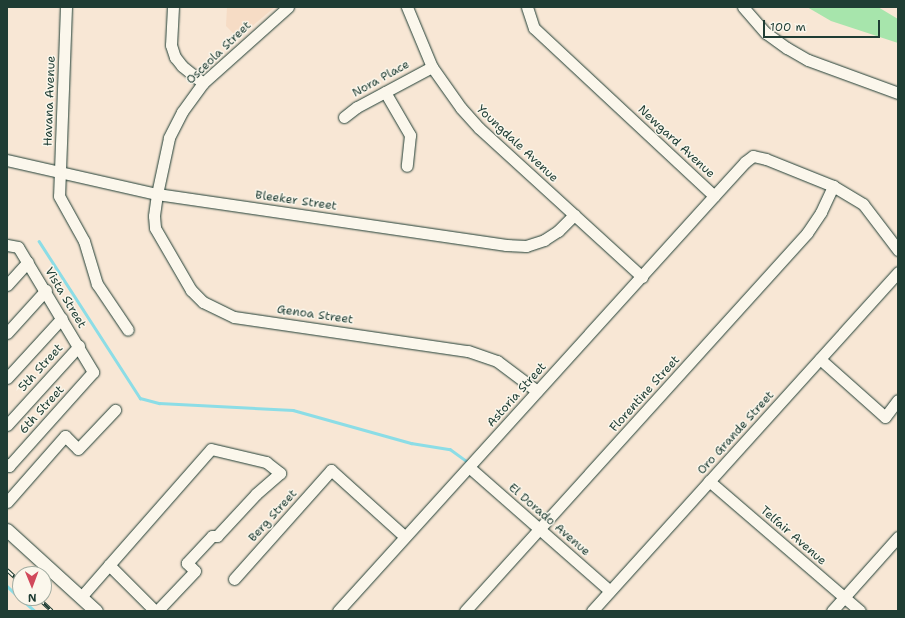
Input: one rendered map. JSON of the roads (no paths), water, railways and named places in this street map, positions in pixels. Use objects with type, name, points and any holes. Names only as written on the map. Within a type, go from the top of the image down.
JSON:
[{"type":"main road","points":[[7,530],[96,611]]},
{"type":"street","name":"Havana Avenue","points":[[66,7],[59,196],[84,241],[97,284],[128,330]]},
{"type":"street","points":[[173,7],[171,45],[175,56],[182,66],[203,83]]},
{"type":"street","name":"Osceola Street","points":[[157,194],[169,138],[182,112],[203,83],[288,7]]},
{"type":"street","name":"Youngdale Avenue","points":[[407,7],[432,66],[448,91],[478,128],[642,277]]},
{"type":"street","name":"Newgard Avenue","points":[[527,7],[534,28],[714,196],[753,156],[766,159],[833,186],[863,204],[898,250]]},
{"type":"street","points":[[743,7],[766,33],[787,48],[808,60],[898,93]]},
{"type":"street","name":"Nora Place","points":[[344,117],[357,107],[432,66]]},
{"type":"street","points":[[385,92],[410,135],[407,166]]},
{"type":"street","name":"Bleeker Street","points":[[7,160],[157,194],[506,245],[526,246],[544,240],[558,231],[574,215]]},
{"type":"street","name":"Florentine Street","points":[[465,611],[807,233],[821,212],[833,186]]},
{"type":"street","name":"Genoa Street","points":[[157,194],[154,216],[160,240],[191,290],[203,302],[218,311],[234,317],[468,351],[497,361],[537,391]]},
{"type":"street","name":"Astoria Street","points":[[338,611],[404,536],[470,468],[537,391],[714,196]]},
{"type":"street","name":"Vista Street","points":[[8,244],[18,247],[28,262],[46,290],[93,372]]},
{"type":"street","points":[[7,285],[28,262]]},
{"type":"street","name":"Oro Grande Street","points":[[592,611],[898,272]]},
{"type":"street","points":[[7,333],[46,290]]},
{"type":"street","points":[[7,378],[62,318]]},
{"type":"street","name":"5th Street","points":[[7,425],[79,346]]},
{"type":"street","points":[[820,359],[885,417],[898,400]]},
{"type":"street","name":"6th Street","points":[[8,465],[93,372]]},
{"type":"street","points":[[7,502],[65,436],[78,449],[115,410]]},
{"type":"street","points":[[81,597],[211,449],[266,462],[280,473],[256,494],[217,536],[212,536],[187,563],[195,571],[156,611],[110,565]]},
{"type":"street","name":"El Dorado Avenue","points":[[470,468],[610,591]]},
{"type":"street","name":"Berg Street","points":[[234,579],[331,470],[404,536]]},
{"type":"street","name":"Telfair Avenue","points":[[709,481],[860,611]]},
{"type":"street","points":[[832,611],[898,537]]},
{"type":"waterway","points":[[39,241],[140,398],[159,403],[293,410],[411,443],[450,449],[469,463]]},
{"type":"waterway","points":[[7,586],[12,591]]},
{"type":"waterway","points":[[29,606],[35,611]]},
{"type":"railway","points":[[7,570],[12,575]]},
{"type":"railway","points":[[47,606],[52,611]]}]
